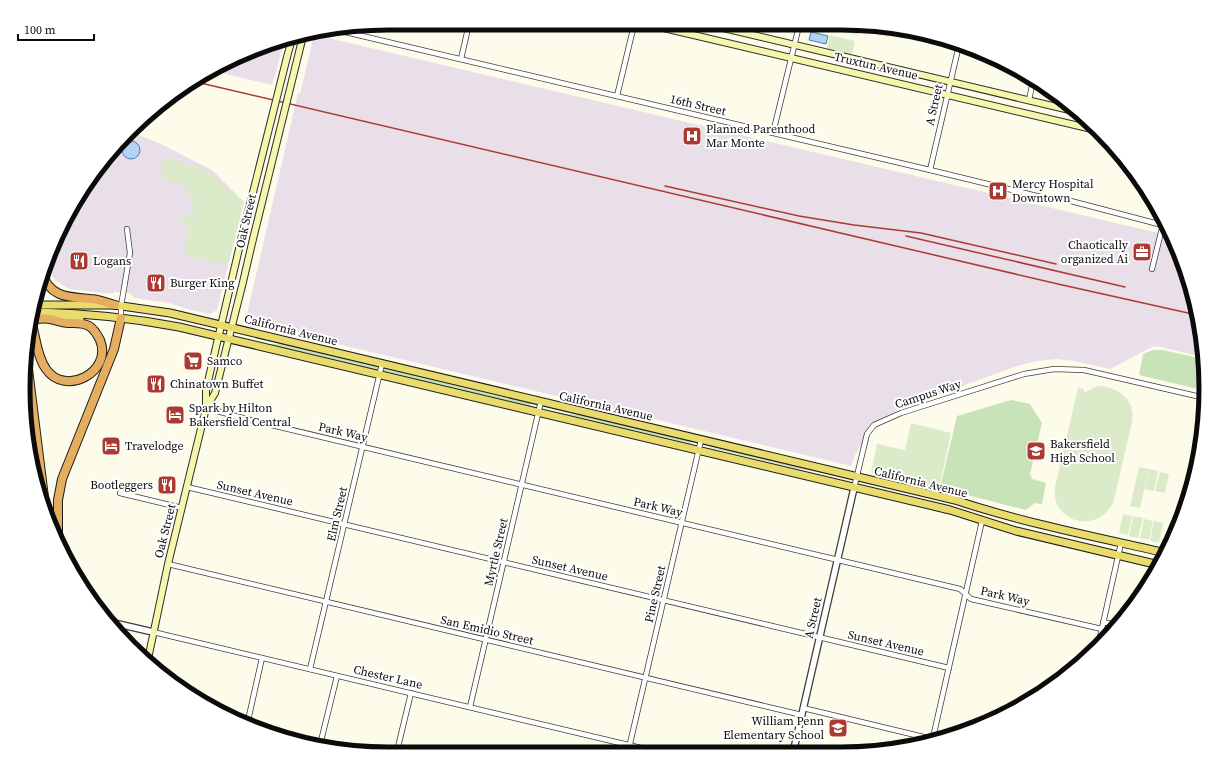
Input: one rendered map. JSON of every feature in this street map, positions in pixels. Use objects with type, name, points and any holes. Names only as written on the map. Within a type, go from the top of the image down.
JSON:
[{"type":"highway","points":[[46,282],[51,289],[64,296],[99,300],[118,306]]},
{"type":"highway","points":[[58,528],[58,500],[62,479],[114,349],[121,318]]},
{"type":"highway","points":[[34,333],[43,364],[51,374],[62,380],[80,380],[91,374],[99,364],[102,353],[102,345],[96,332],[85,324],[60,322],[49,319],[37,319]]},
{"type":"highway","points":[[30,381],[42,482]]},
{"type":"main road","name":"Truxtun Avenue","points":[[672,30],[1084,126]]},
{"type":"main road","name":"Truxtun Avenue","points":[[731,30],[1065,109]]},
{"type":"main road","name":"Oak Street","points":[[206,408],[215,393],[302,41]]},
{"type":"main road","name":"Oak Street","points":[[149,655],[168,564],[206,408],[206,390],[218,336],[266,138],[291,44]]},
{"type":"main road","name":"California Avenue","points":[[40,304],[118,306],[170,313],[955,500],[1020,519],[1160,551]]},
{"type":"main road","name":"California Avenue","points":[[38,312],[121,318],[161,324],[218,336],[950,510],[1016,531],[1153,564]]},
{"type":"main road","points":[[49,319],[89,319],[102,316]]},
{"type":"street","points":[[460,59],[467,30]]},
{"type":"street","points":[[617,96],[633,30]]},
{"type":"street","points":[[773,133],[798,30]]},
{"type":"street","name":"16th Street","points":[[347,33],[1046,198],[1067,200],[1158,223]]},
{"type":"street","name":"A Street","points":[[930,170],[958,50]]},
{"type":"street","points":[[1029,100],[1032,85]]},
{"type":"street","points":[[121,318],[118,306],[130,253],[127,229]]},
{"type":"street","points":[[1152,269],[1162,231]]},
{"type":"street","name":"Elm Street","points":[[310,669],[382,364]]},
{"type":"street","name":"Campus Way","points":[[854,488],[867,434],[874,425],[902,413],[1024,374],[1054,369],[1084,370],[1199,397]]},
{"type":"street","name":"Myrtle Street","points":[[470,707],[523,485],[541,402]]},
{"type":"street","name":"Park Way","points":[[206,408],[250,420],[960,589],[972,599],[1102,629]]},
{"type":"street","name":"Pine Street","points":[[630,746],[701,440]]},
{"type":"street","name":"Sunset Avenue","points":[[187,487],[949,668]]},
{"type":"street","name":"A Street","points":[[794,747],[854,488]]},
{"type":"street","points":[[120,493],[182,508]]},
{"type":"street","points":[[933,735],[982,521]]},
{"type":"street","points":[[1101,635],[1121,542]]},
{"type":"street","name":"San Emidio Street","points":[[168,564],[802,715]]},
{"type":"street","points":[[1104,622],[1111,624]]},
{"type":"street","name":"Chester Lane","points":[[118,624],[635,747]]},
{"type":"street","points":[[248,719],[262,658]]},
{"type":"street","points":[[321,740],[337,676]]},
{"type":"street","points":[[398,747],[411,693]]},
{"type":"street","points":[[804,708],[922,737]]},
{"type":"shaded area","points":[[322,36],[1164,234],[1172,251],[1187,296],[1197,356],[1157,346],[1150,348],[1110,369],[1057,359],[1037,361],[1017,366],[899,409],[880,422],[866,437],[855,455],[851,466],[325,341],[325,339],[248,317],[247,314],[298,93],[300,94],[313,39]]},
{"type":"shaded area","points":[[283,46],[272,85],[219,73],[251,57]]},
{"type":"shaded area","points":[[136,134],[163,145],[212,170],[244,202],[217,310],[210,314],[169,303],[134,298],[130,293],[115,292],[112,294],[69,289],[55,280],[51,274],[50,269],[57,251],[90,189],[119,152]]},
{"type":"green space","points":[[847,30],[859,31],[858,35],[847,32]]},
{"type":"green space","points":[[830,35],[855,41],[852,54],[827,48]]},
{"type":"green space","points":[[171,155],[173,159],[188,165],[191,169],[196,164],[212,175],[244,202],[228,265],[185,255],[190,230],[177,220],[195,212],[185,184],[177,184],[167,180],[164,181],[162,178],[161,170],[163,163]]},
{"type":"green space","points":[[267,344],[284,344],[529,403],[533,407]]},
{"type":"green space","points":[[1153,350],[1163,350],[1197,358],[1198,389],[1139,375],[1143,354]]},
{"type":"green space","points":[[1103,386],[1116,390],[1126,398],[1132,408],[1132,422],[1114,500],[1107,511],[1098,518],[1088,521],[1077,520],[1068,516],[1060,509],[1056,499],[1055,487],[1078,388],[1084,389],[1084,393],[1095,387]]},
{"type":"green space","points":[[1011,400],[1030,404],[1042,423],[1030,474],[1032,479],[1046,483],[1042,504],[1035,503],[1026,510],[940,488],[957,416]]},
{"type":"green space","points":[[546,410],[580,415],[687,440],[693,444]]},
{"type":"green space","points":[[911,423],[951,433],[939,489],[871,473],[877,444],[918,453],[905,450]]},
{"type":"green space","points":[[708,447],[733,451],[813,471],[799,469]]},
{"type":"green space","points":[[1139,467],[1149,469],[1140,508],[1130,506]]},
{"type":"green space","points":[[1149,469],[1158,471],[1154,491],[1145,489]]},
{"type":"green space","points":[[1160,472],[1169,474],[1165,493],[1155,491]]},
{"type":"green space","points":[[1123,514],[1132,516],[1128,535],[1119,533]]},
{"type":"green space","points":[[1133,516],[1143,518],[1138,538],[1129,536]]},
{"type":"green space","points":[[1144,519],[1153,521],[1149,540],[1140,538]]},
{"type":"green space","points":[[1154,521],[1163,523],[1159,543],[1150,541]]},
{"type":"water","points":[[811,32],[828,36],[826,44],[809,40]]},
{"type":"water","points":[[131,141],[139,147],[140,150],[137,156],[131,159],[125,156],[122,150]]},
{"type":"railway","points":[[201,83],[1058,284],[1191,314]]},
{"type":"railway","points":[[665,186],[799,216],[854,225],[921,233],[1056,264]]},
{"type":"railway","points":[[906,236],[1125,287]]},
{"type":"place","name":"Planned Parenthood Mar Monte","points":[[692,136]]},
{"type":"place","name":"Mercy Hospital Downtown","points":[[998,191]]},
{"type":"place","name":"Chaotically organized Ai","points":[[1142,252]]},
{"type":"place","name":"Logans","points":[[79,261]]},
{"type":"place","name":"Burger King","points":[[156,283]]},
{"type":"place","name":"Samco","points":[[193,361]]},
{"type":"place","name":"Chinatown Buffet","points":[[156,384]]},
{"type":"place","name":"Spark by Hilton Bakersfield Central","points":[[175,415]]},
{"type":"place","name":"Travelodge","points":[[111,446]]},
{"type":"place","name":"Bakersfield High School","points":[[1036,451]]},
{"type":"place","name":"Bootleggers","points":[[167,485]]},
{"type":"place","name":"William Penn Elementary School","points":[[838,728]]}]
